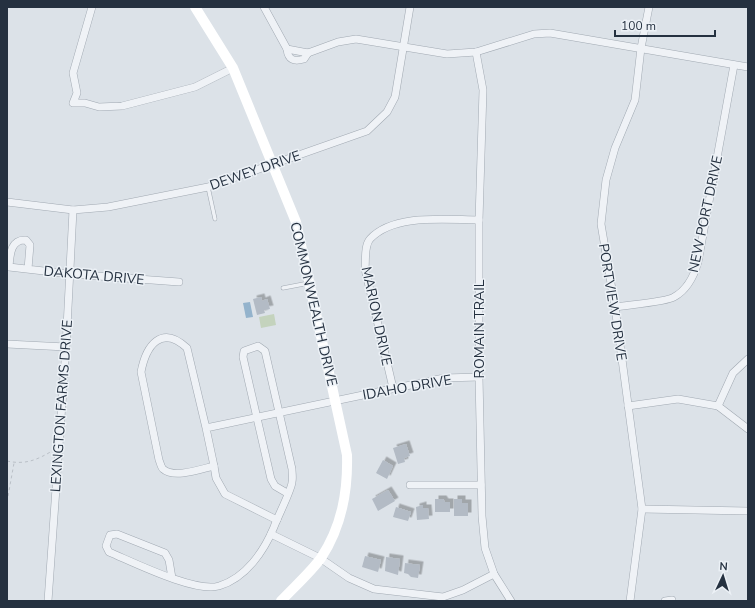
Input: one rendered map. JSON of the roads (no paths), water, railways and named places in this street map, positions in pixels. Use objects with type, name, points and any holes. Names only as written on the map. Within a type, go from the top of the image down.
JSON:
[{"type":"street","points":[[92,7],[73,73],[77,93],[73,104],[85,103],[99,107],[122,106],[195,87],[233,68]]},
{"type":"street","name":"COMMONWEALTH DRIVE","points":[[195,7],[233,68],[296,222],[347,455],[348,479],[343,508],[335,531],[320,558],[281,601]]},
{"type":"street","points":[[264,7],[287,49],[308,53],[338,42],[356,39],[447,54],[476,52],[534,34],[550,33],[748,68]]},
{"type":"street","name":"DEWEY DRIVE","points":[[7,202],[72,210],[108,207],[208,187],[367,131],[387,112],[395,98],[410,7]]},
{"type":"street","name":"PORTVIEW DRIVE","points":[[630,601],[642,509],[615,307],[601,224],[606,180],[613,154],[635,100],[640,48],[649,7]]},
{"type":"street","name":"ROMAIN TRAIL","points":[[476,52],[483,90],[479,220],[479,377],[481,485],[485,548],[494,574],[511,601]]},
{"type":"street","name":"NEW PORT DRIVE","points":[[615,307],[673,298],[686,287],[694,276],[698,262],[734,65]]},
{"type":"street","name":"LEXINGTON FARMS DRIVE","points":[[48,601],[66,347],[72,210]]},
{"type":"street","name":"MARION DRIVE","points":[[392,388],[366,269],[366,250],[369,240],[386,228],[418,220],[479,220]]},
{"type":"street","name":"DAKOTA DRIVE","points":[[28,269],[30,245],[28,242],[22,240],[14,244],[10,255],[10,267],[70,274],[178,282]]},
{"type":"street","points":[[214,466],[188,472],[171,473],[163,468],[159,460],[141,372],[144,359],[151,345],[160,339],[169,338],[178,340],[187,348],[206,428],[214,466],[216,478],[226,494],[277,520]]},
{"type":"street","points":[[7,344],[66,347]]},
{"type":"street","points":[[172,578],[170,560],[165,552],[117,534],[110,535],[106,546],[110,552],[172,578],[201,586],[219,586],[242,574],[258,557],[271,534],[292,483],[292,470],[265,351],[258,346],[249,348],[244,351],[243,357],[271,479],[274,486],[287,493]]},
{"type":"street","points":[[718,406],[733,373],[748,359]]},
{"type":"street","name":"IDAHO DRIVE","points":[[206,428],[444,378],[479,377]]},
{"type":"street","points":[[628,406],[678,399],[718,406],[748,429]]},
{"type":"street","points":[[410,484],[481,485]]},
{"type":"street","points":[[642,509],[748,511]]},
{"type":"street","points":[[271,534],[320,558],[348,578],[374,589],[443,597],[463,590],[494,574]]},
{"type":"lane","points":[[208,187],[215,219]]},
{"type":"lane","points":[[284,288],[310,283]]},
{"type":"water","points":[[250,302],[253,317],[246,318],[243,303]]}]
